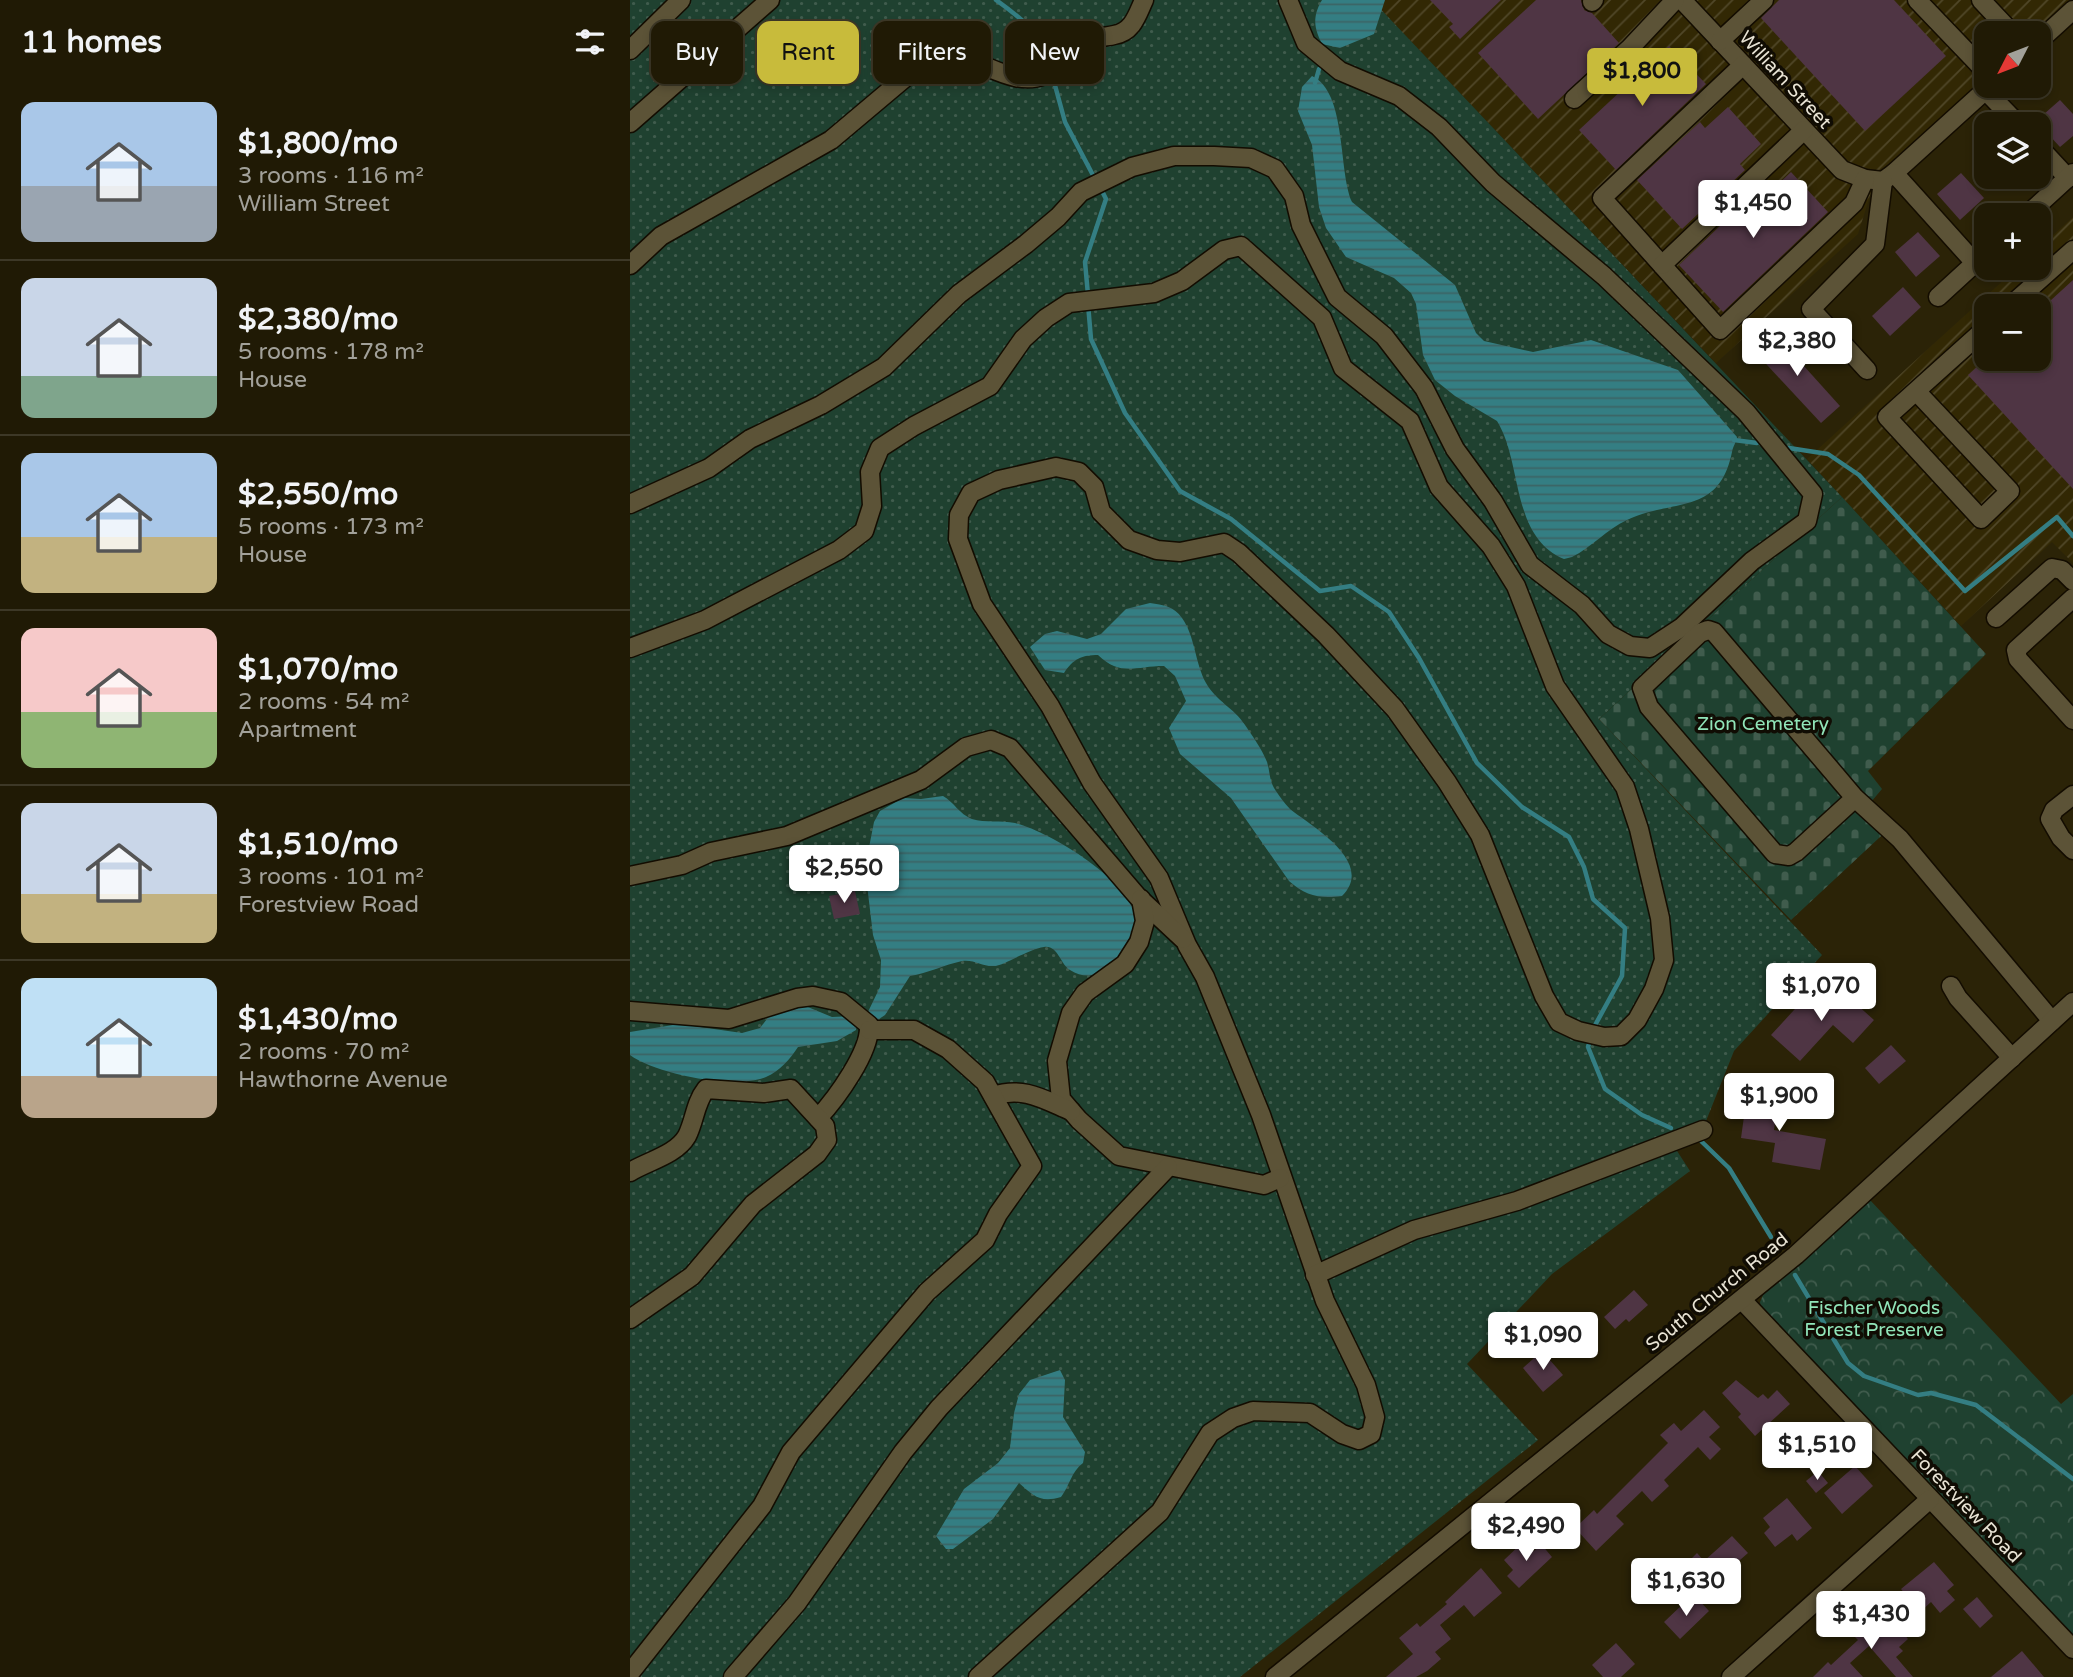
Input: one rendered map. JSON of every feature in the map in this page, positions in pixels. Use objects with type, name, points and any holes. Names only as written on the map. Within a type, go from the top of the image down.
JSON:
[{"type":"street","points":[[630,50],[681,0]]},
{"type":"street","points":[[630,123],[771,0]]},
{"type":"street","points":[[630,265],[661,236],[831,140],[926,60],[944,54],[970,58],[999,72],[1024,78],[1044,76],[1061,67],[1097,37],[1118,35],[1133,25],[1144,0]]},
{"type":"street","points":[[630,504],[709,468],[750,439],[833,399],[884,368],[959,293],[1026,244],[1089,188],[1132,167],[1174,156],[1251,158],[1275,169],[1294,196],[1301,225],[1337,297],[1384,336],[1424,388],[1455,449],[1493,500],[1530,565],[1582,605],[1608,634],[1630,646],[1650,648],[1682,627],[1752,561],[1807,521],[1813,494],[1746,412],[1604,276],[1493,183],[1439,127],[1399,96],[1340,71],[1306,43],[1288,0]]},
{"type":"street","points":[[1574,99],[1630,48],[1675,0]]},
{"type":"street","name":"William Street","points":[[1682,0],[1842,170],[1881,178],[1974,252]]},
{"type":"street","points":[[1720,41],[1764,0]]},
{"type":"street","points":[[1917,0],[1974,67]]},
{"type":"street","points":[[1981,0],[2001,21]]},
{"type":"street","points":[[2051,30],[2073,10]]},
{"type":"street","points":[[1743,65],[1602,198],[1720,330],[1974,94]]},
{"type":"street","points":[[1662,265],[1804,130]]},
{"type":"street","points":[[2040,203],[2070,176],[2051,158]]},
{"type":"street","points":[[1867,370],[1811,309],[1875,244],[1881,178]]},
{"type":"street","points":[[630,648],[705,620],[839,550],[864,531],[872,506],[870,472],[880,448],[914,426],[990,386],[1023,340],[1046,318],[1069,303],[1154,293],[1182,281],[1224,250],[1241,246],[1322,318],[1343,368],[1410,421],[1439,487],[1491,546],[1516,586],[1555,686],[1625,786],[1640,829],[1660,918],[1664,960],[1654,989],[1637,1020],[1621,1036],[1582,1032],[1559,1022],[1544,996],[1480,835],[1447,782],[1395,709],[1326,635],[1239,553],[1224,543],[1180,552],[1157,550],[1129,540],[1101,512],[1094,487],[1079,472],[1056,467],[999,480],[971,493],[959,515],[958,539],[982,604],[1050,706],[1098,792],[1159,878],[1186,942],[1205,976],[1237,1055],[1315,1275],[1366,1385],[1375,1417],[1371,1434],[1359,1440],[1342,1434],[1310,1413],[1253,1411],[1233,1418],[1210,1433],[1160,1512],[978,1677]]},
{"type":"street","points":[[2024,294],[2073,250]]},
{"type":"street","points":[[1938,297],[1974,264]]},
{"type":"street","points":[[1916,391],[2010,491],[1981,519],[1888,417],[1916,391],[1974,339]]},
{"type":"street","points":[[1997,618],[2052,568],[2062,570],[2073,581]]},
{"type":"street","points":[[2073,598],[2016,650],[2018,659],[2073,720]]},
{"type":"street","points":[[1855,798],[1796,852],[1789,856],[1775,853],[1649,708],[1642,688],[1700,633],[1708,630],[1714,632],[1855,798],[1900,839],[2052,1021]]},
{"type":"street","points":[[630,876],[682,865],[711,852],[787,836],[921,780],[966,747],[991,740],[1010,748],[1140,899],[1186,942]]},
{"type":"street","points":[[2073,795],[2054,810],[2050,819],[2061,838],[2073,850]]},
{"type":"street","points":[[1140,899],[1145,921],[1139,942],[1125,964],[1084,993],[1071,1013],[1057,1061],[1061,1100],[1119,1156],[1264,1185],[1280,1178]]},
{"type":"street","points":[[1951,986],[1958,998],[2012,1058]]},
{"type":"street","points":[[630,1011],[729,1019],[797,998],[813,996],[841,1002],[869,1025],[870,1039],[832,1103],[818,1118]]},
{"type":"street","name":"South Church Road","points":[[1275,1677],[1493,1497],[1742,1300],[2073,1002]]},
{"type":"street","points":[[630,1674],[762,1506],[790,1452],[927,1292],[985,1240],[998,1214],[1032,1166],[985,1082],[948,1049],[914,1030],[869,1030]]},
{"type":"street","points":[[630,1172],[668,1154],[686,1139],[699,1098],[706,1089],[764,1093],[791,1089],[825,1126],[827,1140],[817,1154],[753,1204],[691,1276],[630,1319]]},
{"type":"street","points":[[993,1096],[1011,1090],[1037,1096],[1071,1111]]},
{"type":"street","points":[[1315,1275],[1414,1230],[1517,1201],[1703,1130]]},
{"type":"street","points":[[733,1677],[797,1603],[903,1452],[939,1408],[1168,1167]]},
{"type":"street","name":"Forestview Road","points":[[1742,1300],[2073,1649]]},
{"type":"street","points":[[1731,1677],[1930,1499]]},
{"type":"shaded area","points":[[1372,0],[2073,0],[2073,3],[2051,22],[1974,21],[1974,93],[1873,186],[1858,234],[1716,363]]},
{"type":"shaded area","points":[[2073,217],[2073,563],[2052,542],[1961,626],[1807,459],[1974,307],[1974,371],[2051,371],[2051,294],[1988,294],[2004,280],[2051,280],[2051,237]]},
{"type":"green space","points":[[630,0],[1372,0],[1842,497],[1599,719],[1822,955],[1734,1051],[1706,1121],[1668,1137],[1690,1171],[1552,1274],[1467,1364],[1538,1440],[1240,1677],[630,1677]]},
{"type":"green space","name":"Zion Cemetery","points":[[1842,497],[1986,654],[1868,771],[1882,789],[1871,802],[1894,824],[1791,920],[1599,719]]},
{"type":"green space","name":"Fischer Woods Forest Preserve","points":[[1870,1200],[2061,1404],[2073,1394],[2073,1641],[1762,1312],[1760,1302],[1764,1293]]},
{"type":"water","points":[[1322,0],[1385,0],[1374,34],[1340,48],[1322,44],[1317,33],[1315,17]]},
{"type":"water","points":[[1312,76],[1323,85],[1331,98],[1352,202],[1455,285],[1476,333],[1484,341],[1533,352],[1591,340],[1678,370],[1737,437],[1726,472],[1717,487],[1692,502],[1644,513],[1627,520],[1572,557],[1564,559],[1547,548],[1534,534],[1526,516],[1511,457],[1497,421],[1455,396],[1435,380],[1423,355],[1416,304],[1411,293],[1394,278],[1346,257],[1326,228],[1319,207],[1312,145],[1298,111],[1302,87]]},
{"type":"water","points":[[1150,603],[1164,605],[1179,614],[1190,633],[1206,683],[1241,719],[1257,743],[1267,762],[1277,793],[1290,809],[1325,835],[1346,858],[1351,870],[1350,883],[1342,896],[1314,895],[1289,881],[1231,798],[1180,754],[1169,728],[1186,701],[1175,676],[1164,666],[1121,668],[1106,662],[1098,655],[1092,655],[1074,661],[1064,673],[1045,670],[1030,647],[1045,634],[1057,631],[1087,639],[1101,634],[1126,609]]},
{"type":"water","points":[[943,796],[972,819],[1015,823],[1048,836],[1087,860],[1105,875],[1132,905],[1137,920],[1128,941],[1113,962],[1094,975],[1082,975],[1070,970],[1053,949],[1044,947],[994,966],[966,961],[955,963],[910,976],[885,1015],[873,1023],[867,1014],[880,987],[881,960],[873,935],[865,868],[874,822],[880,811],[903,798]]},
{"type":"water","points":[[803,1005],[832,1017],[853,1016],[857,1022],[856,1030],[837,1041],[798,1047],[784,1064],[766,1077],[735,1082],[696,1078],[658,1068],[630,1055],[630,1032],[679,1024],[742,1033],[760,1028],[770,1015]]},
{"type":"water","points":[[1060,1370],[1065,1380],[1063,1417],[1085,1452],[1083,1463],[1061,1497],[1042,1499],[1019,1483],[993,1519],[953,1549],[946,1549],[936,1536],[964,1489],[998,1463],[1010,1448],[1019,1394],[1030,1380]]},
{"type":"building","points":[[1430,0],[1501,0],[1460,39],[1449,27],[1453,24]]},
{"type":"building","points":[[1536,0],[1581,0],[1584,10],[1592,13],[1619,43],[1538,119],[1478,53]]},
{"type":"building","points":[[1779,0],[1894,0],[1946,56],[1865,131],[1761,18]]},
{"type":"building","points":[[1669,46],[1706,84],[1616,170],[1579,130]]},
{"type":"building","points":[[2060,100],[2073,114],[2073,136],[2060,147],[2051,137],[2051,112],[2046,112]]},
{"type":"building","points":[[1728,107],[1761,144],[1740,164],[1745,170],[1682,229],[1637,180],[1700,122],[1705,128]]},
{"type":"building","points":[[1791,172],[1828,212],[1723,312],[1679,265],[1766,182],[1773,189]]},
{"type":"building","points":[[1961,173],[1984,198],[1974,203],[1974,207],[1960,220],[1937,194]]},
{"type":"building","points":[[1918,232],[1940,256],[1916,277],[1895,252]]},
{"type":"building","points":[[2073,280],[2073,489],[1968,375],[1974,370],[2051,371],[2051,300]]},
{"type":"building","points":[[1903,287],[1921,307],[1890,336],[1872,316]]},
{"type":"building","points":[[1775,334],[1840,406],[1821,423],[1755,352]]},
{"type":"building","points":[[855,891],[860,914],[834,919],[829,896]]},
{"type":"building","points":[[1836,986],[1874,1020],[1853,1043],[1833,1025],[1800,1061],[1771,1035],[1805,998],[1816,1008]]},
{"type":"building","points":[[1891,1045],[1906,1061],[1879,1084],[1865,1068]]},
{"type":"building","points":[[1748,1088],[1779,1093],[1774,1130],[1826,1139],[1820,1170],[1772,1162],[1775,1143],[1741,1138]]},
{"type":"building","points":[[1634,1290],[1648,1305],[1629,1322],[1626,1319],[1615,1329],[1604,1317]]},
{"type":"building","points":[[1542,1351],[1563,1375],[1543,1392],[1523,1368]]},
{"type":"building","points":[[1736,1380],[1758,1398],[1763,1394],[1768,1399],[1777,1390],[1790,1404],[1755,1436],[1738,1417],[1741,1414],[1722,1393]]},
{"type":"building","points":[[1704,1410],[1720,1427],[1709,1437],[1721,1449],[1710,1460],[1698,1447],[1664,1480],[1669,1486],[1652,1502],[1642,1491],[1616,1516],[1624,1524],[1596,1551],[1575,1528],[1594,1510],[1597,1514],[1668,1443],[1660,1435],[1674,1423],[1681,1431]]},
{"type":"building","points":[[1855,1466],[1873,1486],[1842,1514],[1824,1493]]},
{"type":"building","points":[[1818,1471],[1828,1483],[1816,1493],[1806,1481]]},
{"type":"building","points":[[1787,1498],[1812,1528],[1797,1541],[1792,1534],[1775,1547],[1764,1533],[1770,1527],[1763,1518]]},
{"type":"building","points":[[1732,1536],[1748,1553],[1724,1574],[1717,1567],[1702,1581],[1686,1564],[1697,1553],[1704,1561]]},
{"type":"building","points":[[1524,1541],[1534,1551],[1541,1544],[1552,1557],[1519,1588],[1507,1576],[1513,1570],[1504,1560]]},
{"type":"building","points":[[1934,1562],[1954,1585],[1947,1591],[1955,1600],[1940,1613],[1931,1602],[1920,1612],[1901,1589]]},
{"type":"building","points":[[1481,1568],[1502,1593],[1474,1617],[1464,1605],[1440,1625],[1451,1639],[1435,1652],[1441,1659],[1427,1671],[1416,1677],[1386,1677],[1413,1654],[1399,1638],[1417,1623],[1420,1627],[1447,1604],[1445,1602]]},
{"type":"building","points":[[1696,1597],[1709,1611],[1680,1639],[1664,1622],[1684,1603],[1687,1607]]},
{"type":"building","points":[[1977,1597],[1993,1616],[1980,1628],[1963,1609]]},
{"type":"building","points":[[1880,1613],[1895,1631],[1899,1628],[1908,1639],[1899,1647],[1903,1651],[1896,1657],[1913,1677],[1896,1677],[1869,1646],[1850,1663],[1863,1677],[1813,1677],[1828,1662],[1831,1665],[1858,1640],[1854,1636]]},
{"type":"building","points":[[1616,1643],[1635,1664],[1621,1677],[1603,1677],[1592,1665]]},
{"type":"building","points":[[2022,1651],[2044,1677],[1991,1677]]},
{"type":"waterway","points":[[996,0],[1022,21]]},
{"type":"waterway","points":[[1315,83],[1319,69]]},
{"type":"waterway","points":[[1055,84],[1065,122],[1095,179]]},
{"type":"waterway","points":[[1088,295],[1085,262],[1106,199],[1100,187]]},
{"type":"waterway","points":[[1088,304],[1091,339],[1125,413],[1180,491],[1231,519],[1320,591],[1351,586],[1389,612],[1419,658],[1477,763],[1522,807],[1569,837],[1584,867],[1593,899],[1625,928],[1622,976],[1593,1029]]},
{"type":"waterway","points":[[1734,440],[1757,443]]},
{"type":"waterway","points":[[1789,448],[1828,454],[1859,475],[1965,591],[2057,517],[2073,536]]},
{"type":"waterway","points":[[1591,1037],[1588,1047],[1605,1089],[1642,1115],[1671,1128]]},
{"type":"waterway","points":[[1701,1141],[1729,1168],[1771,1237]]},
{"type":"waterway","points":[[1795,1275],[1848,1363],[1864,1376],[1918,1395],[1931,1393],[1976,1405],[2073,1479]]}]
